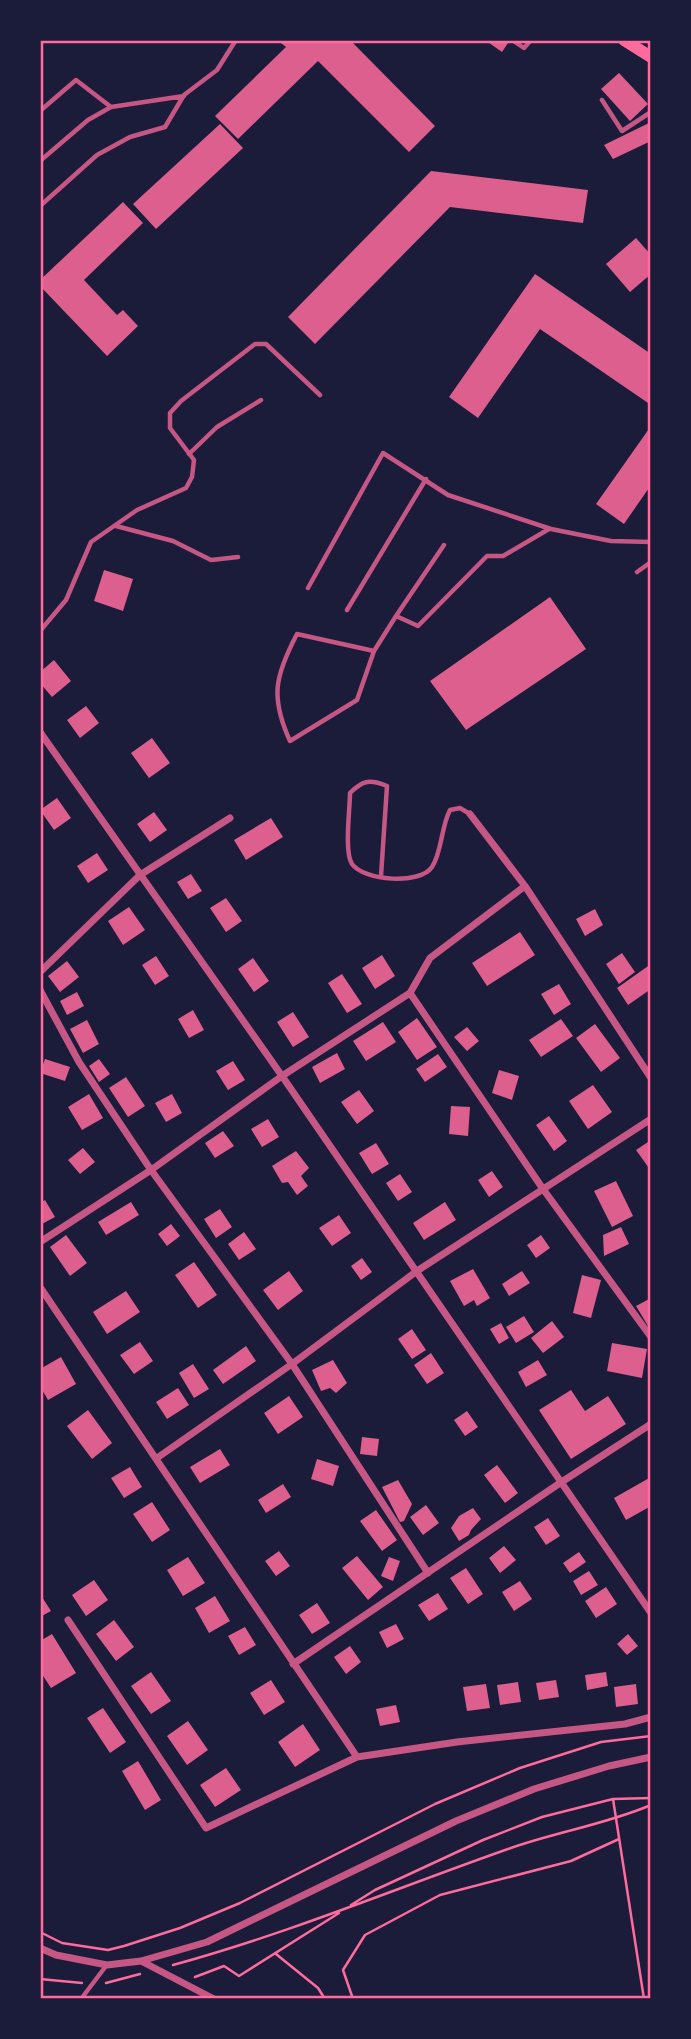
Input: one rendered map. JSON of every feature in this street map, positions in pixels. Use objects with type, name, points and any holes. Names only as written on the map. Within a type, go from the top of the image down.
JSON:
[{"type":"main road","points":[[624,40],[651,58]]},
{"type":"street","points":[[40,732],[282,1076],[651,1613]]},
{"type":"street","points":[[470,814],[526,887],[651,1078]]},
{"type":"street","points":[[40,972],[140,875],[230,818]]},
{"type":"street","points":[[40,1242],[151,1170],[282,1076],[410,993],[430,958],[526,887]]},
{"type":"street","points":[[40,990],[79,1062],[151,1170],[292,1364],[428,1573]]},
{"type":"street","points":[[410,993],[543,1189],[651,1336]]},
{"type":"street","points":[[157,1458],[292,1364],[417,1271],[651,1119]]},
{"type":"street","points":[[40,1287],[357,1757]]},
{"type":"street","points":[[293,1664],[651,1424]]},
{"type":"street","points":[[68,1620],[206,1828],[357,1757],[457,1742],[625,1724],[651,1717]]},
{"type":"street","points":[[40,1948],[56,1955],[107,1965],[141,1961],[207,1942],[456,1821],[534,1789],[609,1766],[651,1757]]},
{"type":"street","points":[[141,1961],[214,1999]]},
{"type":"lane","points":[[40,206],[97,155],[130,137],[165,127],[184,95],[217,69],[236,40]]},
{"type":"lane","points":[[512,40],[524,48],[531,40]]},
{"type":"lane","points":[[40,111],[76,80],[111,107]]},
{"type":"lane","points":[[40,161],[88,120],[111,107],[184,95]]},
{"type":"lane","points":[[602,100],[622,131],[651,113]]},
{"type":"lane","points":[[40,631],[66,600],[91,542],[137,510],[186,488],[192,477],[194,460],[170,428],[170,413],[181,401],[255,344],[266,344],[320,395]]},
{"type":"lane","points":[[189,454],[217,427],[261,400]]},
{"type":"lane","points":[[308,588],[383,453],[448,495],[550,528],[611,541],[651,542]]},
{"type":"lane","points":[[347,610],[426,479]]},
{"type":"lane","points":[[115,526],[173,541],[211,560],[238,558]]},
{"type":"lane","points":[[396,616],[418,626],[487,556],[503,556],[550,528]]},
{"type":"lane","points":[[374,651],[297,634],[279,674],[276,698],[281,721],[290,741],[357,700],[374,651],[444,545]]},
{"type":"lane","points":[[637,572],[651,562]]},
{"type":"lane","points":[[381,876],[387,786],[374,780],[361,782],[350,793],[348,854],[352,865],[366,873],[381,876],[399,879],[419,877],[431,870],[437,859],[443,823],[450,810],[460,808],[470,814]]},
{"type":"lane","points":[[81,1999],[107,1965]]},
{"type":"path","points":[[40,1932],[62,1943],[108,1950],[124,1946],[180,1928],[240,1903],[435,1804],[520,1768],[601,1742],[651,1736]]},
{"type":"path","points":[[182,1982],[224,1966],[239,1976],[374,1890],[483,1840],[541,1817],[613,1799],[651,1798]]},
{"type":"path","points":[[613,1799],[644,1999]]},
{"type":"path","points":[[164,1967],[203,1957],[336,1912],[529,1841],[597,1824],[651,1805]]},
{"type":"path","points":[[651,1819],[651,1833]]},
{"type":"path","points":[[353,1999],[343,1970],[365,1935],[440,1895],[571,1861],[619,1839]]},
{"type":"path","points":[[275,1953],[318,1988],[325,1999]]},
{"type":"path","points":[[100,1985],[152,1971]]},
{"type":"path","points":[[40,1979],[89,1984]]},
{"type":"building","points":[[284,40],[350,40],[435,126],[409,152],[318,61],[238,139],[215,116],[286,47],[281,43]]},
{"type":"building","points":[[485,40],[510,40],[502,52]]},
{"type":"building","points":[[619,73],[648,104],[630,121],[601,89]]},
{"type":"building","points":[[651,122],[651,141],[613,159],[604,145]]},
{"type":"building","points":[[220,124],[243,148],[156,229],[133,204]]},
{"type":"building","points":[[431,171],[588,190],[583,223],[450,207],[315,344],[288,317]]},
{"type":"building","points":[[123,202],[143,223],[84,280],[117,315],[123,310],[138,326],[107,356],[40,286],[40,280]]},
{"type":"building","points":[[636,238],[651,255],[651,274],[630,292],[606,264]]},
{"type":"building","points":[[535,274],[651,354],[651,405],[540,329],[478,418],[449,397]]},
{"type":"building","points":[[651,426],[651,485],[624,524],[596,504]]},
{"type":"building","points":[[104,570],[133,579],[123,611],[94,601]]},
{"type":"building","points":[[550,597],[586,649],[466,730],[430,681]]},
{"type":"building","points":[[54,660],[71,681],[52,697],[40,683],[40,672]]},
{"type":"building","points":[[86,706],[99,723],[80,738],[67,720]]},
{"type":"building","points":[[152,738],[170,763],[149,778],[131,753]]},
{"type":"building","points":[[57,798],[71,818],[54,830],[40,810]]},
{"type":"building","points":[[154,812],[167,830],[150,842],[137,824]]},
{"type":"building","points":[[271,818],[283,837],[246,860],[234,840]]},
{"type":"building","points":[[97,853],[108,870],[88,883],[77,866]]},
{"type":"building","points":[[191,874],[202,891],[188,899],[177,882]]},
{"type":"building","points":[[226,898],[242,921],[226,932],[210,908]]},
{"type":"building","points":[[129,907],[145,930],[123,945],[108,921]]},
{"type":"building","points":[[595,909],[603,925],[585,936],[576,919]]},
{"type":"building","points":[[520,932],[535,955],[487,986],[472,963]]},
{"type":"building","points":[[622,953],[635,972],[619,984],[606,964]]},
{"type":"building","points":[[382,955],[395,976],[375,989],[362,968]]},
{"type":"building","points":[[156,956],[169,976],[155,985],[142,965]]},
{"type":"building","points":[[253,958],[269,981],[254,992],[238,969]]},
{"type":"building","points":[[67,961],[79,977],[60,992],[48,976]]},
{"type":"building","points":[[651,964],[651,989],[628,1005],[617,988]]},
{"type":"building","points":[[342,974],[362,1004],[347,1013],[328,983]]},
{"type":"building","points":[[559,984],[571,1004],[554,1015],[541,994]]},
{"type":"building","points":[[77,992],[84,1006],[67,1015],[60,1001]]},
{"type":"building","points":[[193,1010],[204,1030],[189,1038],[178,1019]]},
{"type":"building","points":[[293,1012],[309,1037],[293,1047],[277,1022]]},
{"type":"building","points":[[417,1018],[437,1047],[417,1060],[398,1032]]},
{"type":"building","points":[[561,1019],[573,1036],[541,1057],[529,1040]]},
{"type":"building","points":[[87,1020],[99,1044],[83,1053],[70,1029]]},
{"type":"building","points":[[383,1022],[396,1042],[366,1061],[353,1041]]},
{"type":"building","points":[[595,1024],[620,1058],[601,1072],[576,1038]]},
{"type":"building","points":[[467,1027],[479,1041],[467,1051],[454,1037]]},
{"type":"building","points":[[337,1053],[345,1069],[320,1083],[312,1067]]},
{"type":"building","points":[[438,1054],[447,1067],[425,1082],[416,1069]]},
{"type":"building","points":[[45,1059],[70,1067],[65,1081],[40,1073]]},
{"type":"building","points":[[99,1059],[110,1074],[99,1082],[89,1066]]},
{"type":"building","points":[[233,1061],[245,1080],[228,1090],[216,1071]]},
{"type":"building","points":[[499,1070],[519,1076],[512,1100],[492,1093]]},
{"type":"building","points":[[126,1077],[145,1106],[128,1117],[109,1088]]},
{"type":"building","points":[[593,1085],[612,1112],[588,1129],[569,1101]]},
{"type":"building","points":[[359,1090],[374,1111],[357,1124],[341,1102]]},
{"type":"building","points":[[89,1094],[103,1118],[82,1130],[68,1107]]},
{"type":"building","points":[[172,1094],[182,1113],[166,1122],[155,1103]]},
{"type":"building","points":[[451,1106],[470,1107],[468,1136],[449,1134]]},
{"type":"building","points":[[549,1116],[567,1141],[554,1151],[536,1125]]},
{"type":"building","points":[[268,1119],[279,1137],[262,1147],[251,1129]]},
{"type":"building","points":[[223,1131],[234,1146],[215,1158],[205,1143]]},
{"type":"building","points":[[651,1140],[651,1171],[636,1150]]},
{"type":"building","points":[[376,1143],[389,1164],[372,1174],[359,1153]]},
{"type":"building","points":[[83,1148],[95,1162],[80,1174],[68,1160]]},
{"type":"building","points":[[296,1151],[309,1168],[301,1176],[308,1186],[297,1195],[288,1182],[282,1183],[272,1166]]},
{"type":"building","points":[[492,1171],[503,1187],[489,1197],[478,1180]]},
{"type":"building","points":[[400,1174],[412,1192],[398,1201],[386,1183]]},
{"type":"building","points":[[616,1181],[633,1216],[612,1227],[594,1191]]},
{"type":"building","points":[[45,1200],[55,1217],[40,1225],[40,1203]]},
{"type":"building","points":[[131,1202],[139,1215],[106,1235],[98,1222]]},
{"type":"building","points":[[445,1202],[456,1220],[424,1240],[413,1223]]},
{"type":"building","points":[[220,1209],[232,1227],[216,1238],[204,1219]]},
{"type":"building","points":[[339,1215],[351,1233],[332,1246],[319,1228]]},
{"type":"building","points":[[171,1224],[180,1236],[167,1246],[158,1234]]},
{"type":"building","points":[[621,1227],[629,1244],[604,1256],[603,1235]]},
{"type":"building","points":[[244,1232],[256,1249],[239,1260],[228,1244]]},
{"type":"building","points":[[66,1235],[87,1263],[70,1276],[50,1247]]},
{"type":"building","points":[[541,1235],[550,1248],[536,1258],[527,1245]]},
{"type":"building","points":[[362,1258],[372,1272],[361,1280],[351,1266]]},
{"type":"building","points":[[194,1262],[217,1295],[198,1308],[175,1275]]},
{"type":"building","points":[[473,1269],[490,1298],[477,1306],[474,1300],[464,1306],[450,1281]]},
{"type":"building","points":[[289,1271],[303,1291],[278,1310],[263,1290]]},
{"type":"building","points":[[522,1271],[530,1283],[509,1296],[502,1284]]},
{"type":"building","points":[[582,1275],[601,1280],[591,1318],[573,1313]]},
{"type":"building","points":[[126,1291],[140,1312],[107,1334],[93,1312]]},
{"type":"building","points":[[651,1298],[651,1325],[648,1326],[636,1306]]},
{"type":"building","points":[[524,1316],[534,1332],[516,1343],[506,1327]]},
{"type":"building","points":[[552,1321],[564,1337],[543,1353],[531,1338]]},
{"type":"building","points":[[501,1323],[509,1338],[499,1344],[490,1329]]},
{"type":"building","points":[[412,1329],[426,1350],[412,1359],[398,1339]]},
{"type":"building","points":[[140,1342],[153,1361],[134,1374],[120,1355]]},
{"type":"building","points":[[612,1343],[647,1349],[642,1378],[607,1371]]},
{"type":"building","points":[[246,1346],[256,1361],[223,1384],[213,1370]]},
{"type":"building","points":[[431,1353],[444,1373],[427,1384],[414,1365]]},
{"type":"building","points":[[61,1357],[76,1384],[48,1400],[40,1386],[40,1369]]},
{"type":"building","points":[[333,1360],[347,1383],[336,1393],[330,1388],[321,1391],[312,1370]]},
{"type":"building","points":[[538,1360],[547,1375],[526,1387],[518,1372]]},
{"type":"building","points":[[193,1364],[209,1389],[194,1398],[179,1373]]},
{"type":"building","points":[[178,1388],[189,1405],[167,1419],[156,1402]]},
{"type":"building","points":[[571,1390],[585,1411],[608,1396],[626,1424],[571,1459],[539,1410]]},
{"type":"building","points":[[289,1396],[303,1417],[278,1434],[264,1413]]},
{"type":"building","points":[[88,1410],[112,1443],[92,1459],[67,1426]]},
{"type":"building","points":[[467,1411],[478,1427],[465,1436],[454,1420]]},
{"type":"building","points":[[362,1437],[379,1439],[377,1456],[360,1454]]},
{"type":"building","points":[[220,1449],[230,1465],[200,1483],[190,1467]]},
{"type":"building","points":[[317,1459],[339,1466],[333,1486],[311,1479]]},
{"type":"building","points":[[497,1465],[518,1493],[505,1503],[484,1475]]},
{"type":"building","points":[[130,1467],[142,1487],[124,1498],[111,1478]]},
{"type":"building","points":[[651,1477],[651,1506],[626,1520],[614,1498]]},
{"type":"building","points":[[398,1480],[412,1504],[404,1521],[400,1522],[382,1487]]},
{"type":"building","points":[[283,1484],[291,1497],[266,1513],[258,1500]]},
{"type":"building","points":[[152,1502],[170,1530],[152,1542],[133,1514]]},
{"type":"building","points":[[426,1505],[439,1523],[423,1535],[410,1517]]},
{"type":"building","points":[[473,1508],[481,1519],[469,1535],[459,1541],[451,1528],[459,1516]]},
{"type":"building","points":[[376,1510],[397,1540],[382,1551],[360,1521]]},
{"type":"building","points":[[548,1518],[560,1536],[546,1545],[534,1527]]},
{"type":"building","points":[[504,1546],[516,1560],[500,1573],[489,1558]]},
{"type":"building","points":[[279,1551],[290,1566],[276,1576],[265,1561]]},
{"type":"building","points":[[579,1552],[586,1562],[570,1573],[563,1563]]},
{"type":"building","points":[[357,1556],[383,1587],[368,1600],[342,1568]]},
{"type":"building","points":[[188,1557],[205,1583],[183,1596],[167,1570]]},
{"type":"building","points":[[389,1557],[400,1561],[393,1581],[381,1576]]},
{"type":"building","points":[[466,1568],[483,1594],[468,1604],[450,1578]]},
{"type":"building","points":[[589,1571],[598,1585],[581,1595],[573,1581]]},
{"type":"building","points":[[94,1580],[108,1600],[86,1616],[72,1595]]},
{"type":"building","points":[[520,1581],[532,1599],[514,1611],[502,1592]]},
{"type":"building","points":[[606,1587],[617,1604],[596,1618],[585,1601]]},
{"type":"building","points":[[438,1593],[448,1609],[429,1621],[418,1605]]},
{"type":"building","points":[[215,1596],[230,1621],[209,1633],[195,1608]]},
{"type":"building","points":[[42,1597],[51,1611],[40,1617],[40,1599]]},
{"type":"building","points":[[317,1603],[330,1623],[312,1634],[299,1615]]},
{"type":"building","points":[[114,1620],[134,1647],[116,1661],[96,1634]]},
{"type":"building","points":[[396,1624],[404,1639],[387,1648],[379,1632]]},
{"type":"building","points":[[245,1627],[256,1645],[239,1655],[228,1636]]},
{"type":"building","points":[[52,1634],[76,1673],[51,1688],[40,1671],[40,1641]]},
{"type":"building","points":[[628,1634],[638,1646],[627,1655],[617,1644]]},
{"type":"building","points":[[350,1646],[361,1662],[346,1674],[334,1657]]},
{"type":"building","points":[[151,1672],[171,1701],[151,1714],[131,1686]]},
{"type":"building","points":[[606,1672],[608,1686],[587,1690],[585,1675]]},
{"type":"building","points":[[271,1680],[285,1702],[264,1715],[250,1693]]},
{"type":"building","points":[[556,1680],[559,1697],[539,1700],[536,1683]]},
{"type":"building","points":[[518,1682],[521,1702],[500,1705],[497,1685]]},
{"type":"building","points":[[486,1684],[490,1708],[467,1711],[463,1687]]},
{"type":"building","points":[[636,1684],[638,1704],[616,1707],[614,1687]]},
{"type":"building","points":[[396,1705],[400,1722],[380,1726],[376,1709]]},
{"type":"building","points":[[103,1708],[126,1742],[110,1753],[87,1718]]},
{"type":"building","points":[[188,1721],[208,1750],[187,1765],[167,1736]]},
{"type":"building","points":[[303,1724],[320,1750],[295,1767],[278,1742]]},
{"type":"building","points":[[138,1761],[161,1800],[145,1810],[122,1771]]},
{"type":"building","points":[[226,1768],[241,1790],[215,1807],[200,1785]]}]
